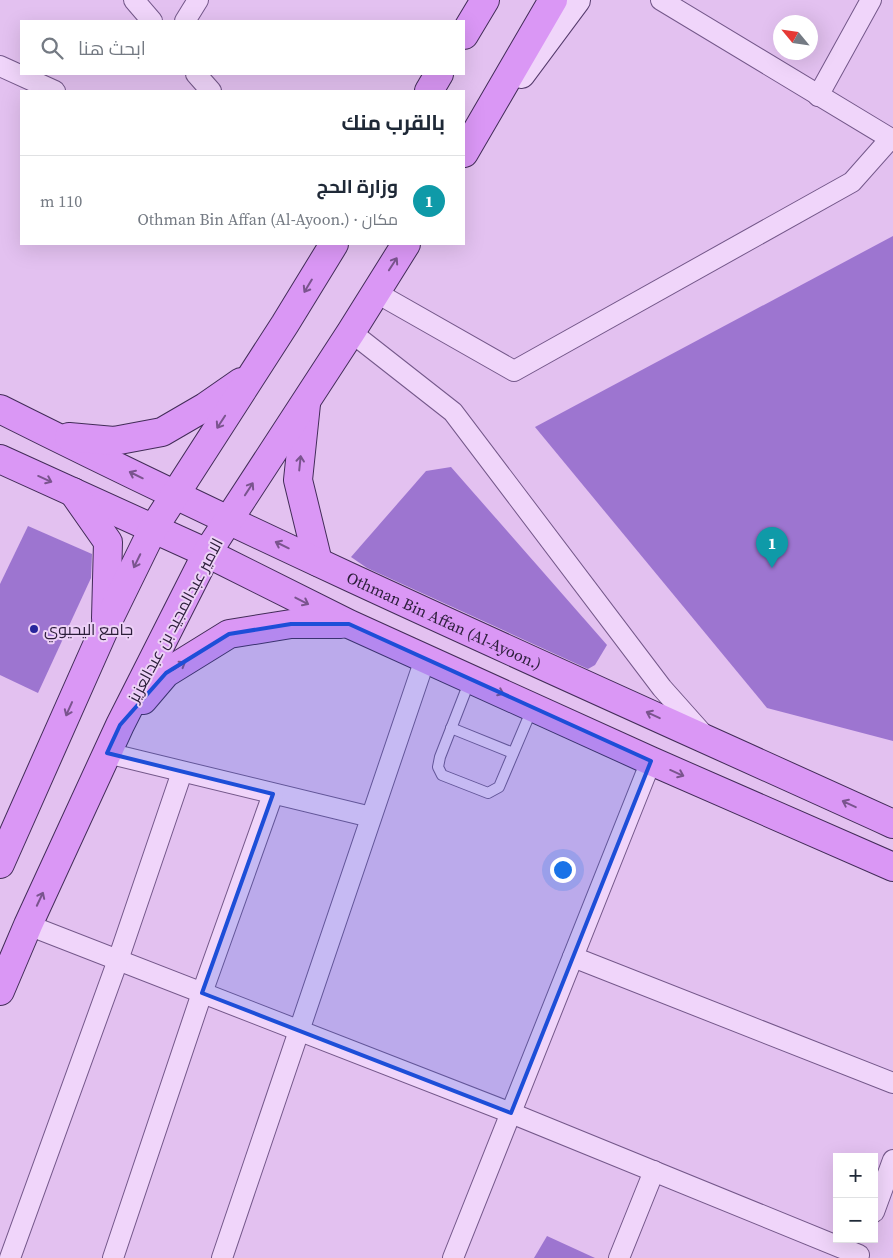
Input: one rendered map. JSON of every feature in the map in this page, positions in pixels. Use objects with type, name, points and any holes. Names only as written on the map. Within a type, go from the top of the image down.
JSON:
[{"type":"main road","points":[[465,33],[485,0]]},
{"type":"main road","points":[[465,150],[553,0]]},
{"type":"main road","points":[[429,90],[439,75]]},
{"type":"main road","points":[[0,864],[106,625],[153,529],[285,324],[333,245]]},
{"type":"main road","name":"الامير عبدالمجيد بن عبدالعزيز","points":[[0,992],[28,925],[120,725],[207,553],[405,245]]},
{"type":"main road","points":[[55,436],[114,441],[162,432],[205,407],[252,374]]},
{"type":"main road","points":[[307,399],[298,480],[318,562]]},
{"type":"main road","name":"Othman Bin Affan (Al-Ayoon.)","points":[[0,409],[318,562],[893,824]]},
{"type":"main road","points":[[0,459],[207,553],[349,624],[425,659],[893,867]]},
{"type":"main road","points":[[72,491],[108,542],[106,625]]},
{"type":"main road","points":[[120,725],[166,674],[229,634],[291,624],[349,624]]},
{"type":"street","points":[[134,0],[151,20]]},
{"type":"street","points":[[186,20],[198,0]]},
{"type":"street","points":[[465,151],[576,0]]},
{"type":"street","points":[[375,292],[514,371],[852,182],[891,140],[661,0]]},
{"type":"street","points":[[818,96],[871,0]]},
{"type":"street","points":[[0,66],[53,90]]},
{"type":"street","points":[[197,75],[210,90]]},
{"type":"street","points":[[351,332],[453,412],[662,688],[708,740]]},
{"type":"street","points":[[222,1258],[425,659]]},
{"type":"street","points":[[107,753],[371,817]]},
{"type":"street","points":[[453,1258],[651,761]]},
{"type":"street","points":[[10,1258],[118,960],[182,772]]},
{"type":"street","points":[[113,1258],[202,993],[273,794]]},
{"type":"street","points":[[28,925],[860,1251]]},
{"type":"street","points":[[574,957],[893,1083]]},
{"type":"street","points":[[878,1201],[893,1160]]},
{"type":"street","points":[[619,1258],[654,1171]]},
{"type":"lane","points":[[470,679],[438,767],[442,775],[488,793],[499,787],[533,708]]},
{"type":"lane","points":[[451,728],[513,753]]},
{"type":"highlighted area","points":[[291,624],[349,624],[651,761],[511,1113],[202,993],[273,794],[107,753],[120,725],[166,673],[229,634]]},
{"type":"building","points":[[893,236],[893,741],[767,708],[535,427]]},
{"type":"building","points":[[451,467],[607,645],[595,665],[588,669],[367,568],[351,557],[426,471]]},
{"type":"building","name":"جامع اليحيوي","points":[[28,526],[92,554],[91,578],[38,693],[0,675],[0,584]]},
{"type":"building","points":[[547,1236],[595,1258],[534,1258]]},
{"type":"place","name":"وزارة الحج","points":[[772,568]]},
{"type":"place","name":"جامع اليحيوي","points":[[34,629]]}]
